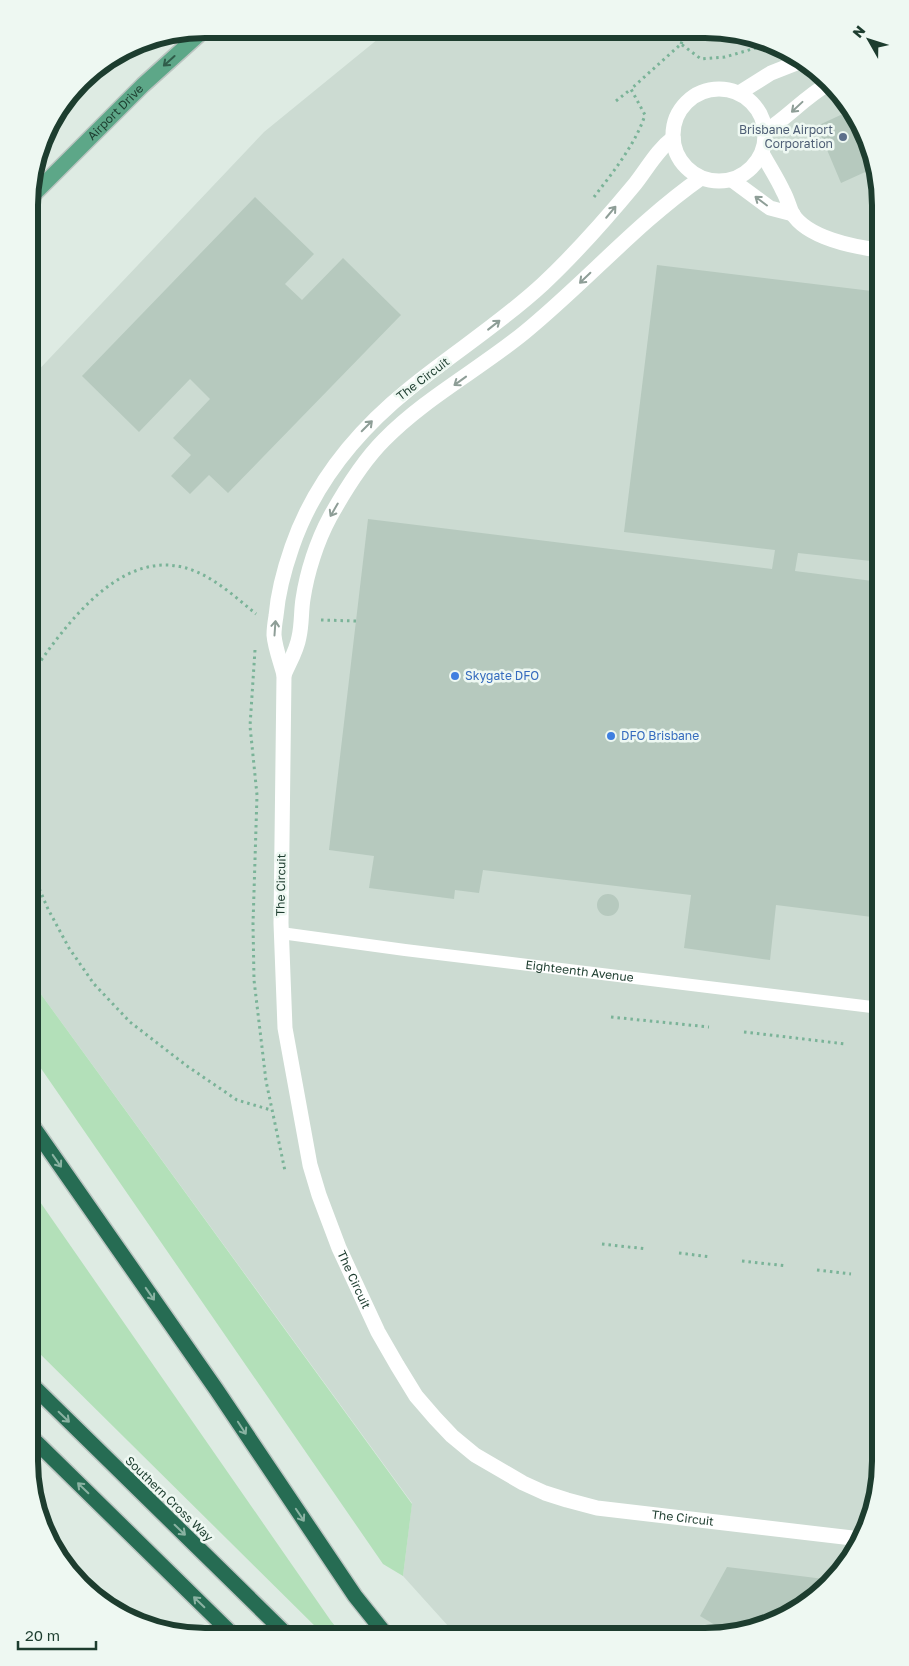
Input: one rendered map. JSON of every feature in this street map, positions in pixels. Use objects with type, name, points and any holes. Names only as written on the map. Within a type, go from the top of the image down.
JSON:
[{"type":"highway","points":[[38,1134],[216,1388],[355,1596],[381,1628]]},
{"type":"highway","name":"Southern Cross Way","points":[[38,1391],[280,1628]]},
{"type":"highway","points":[[38,1444],[226,1628]]},
{"type":"main road","name":"Airport Drive","points":[[39,189],[143,85],[195,38]]},
{"type":"street","points":[[739,93],[771,73],[794,64]]},
{"type":"street","points":[[766,130],[781,122],[807,98],[823,87]]},
{"type":"street","points":[[727,89],[739,93],[752,102],[762,115],[766,130],[762,153],[755,165],[744,174],[732,180],[716,182],[701,178],[681,162],[675,150],[673,138],[674,123],[690,99],[701,92],[727,89]]},
{"type":"street","name":"The Circuit","points":[[673,138],[665,144],[606,218],[543,284],[496,325],[410,388],[366,428],[348,447],[326,477],[298,527],[278,596],[274,636],[284,676],[281,933],[285,1028],[310,1165],[339,1248],[378,1332],[411,1388],[435,1418],[475,1455],[495,1468],[546,1493],[597,1508],[852,1539]]},
{"type":"street","points":[[762,153],[793,214],[808,227],[825,237],[839,243],[872,249]]},
{"type":"street","name":"The Circuit","points":[[284,676],[299,638],[303,600],[319,542],[341,498],[370,455],[401,424],[525,333],[650,218],[701,178]]},
{"type":"street","points":[[732,180],[770,208],[793,214]]},
{"type":"lane","name":"Eighteenth Avenue","points":[[281,933],[404,950],[871,1007]]},
{"type":"path","points":[[616,101],[680,44],[683,38]]},
{"type":"path","points":[[680,44],[701,59],[725,57],[760,47]]},
{"type":"path","points":[[592,200],[629,148],[641,127],[645,115],[631,89]]},
{"type":"path","points":[[38,665],[68,625],[106,587],[127,573],[143,568],[170,565],[196,571],[228,591],[257,615],[258,606]]},
{"type":"path","points":[[313,620],[356,621]]},
{"type":"path","points":[[255,644],[250,726],[257,795],[253,924],[254,980],[271,1110],[285,1171]]},
{"type":"path","points":[[38,886],[69,948],[94,984],[130,1022],[187,1066],[237,1100],[271,1110]]},
{"type":"path","points":[[611,1017],[709,1027]]},
{"type":"path","points":[[744,1032],[846,1044]]},
{"type":"path","points":[[602,1244],[647,1249]]},
{"type":"path","points":[[679,1253],[711,1257]]},
{"type":"path","points":[[742,1261],[787,1266]]},
{"type":"path","points":[[817,1270],[850,1274]]},
{"type":"shaded area","name":"Skygate DFO","points":[[379,38],[705,38],[726,39],[758,46],[797,66],[815,79],[830,94],[854,131],[863,151],[870,183],[872,204],[871,1473],[863,1515],[849,1545],[837,1563],[823,1580],[797,1600],[758,1620],[716,1628],[450,1628],[403,1576],[412,1503],[38,990],[38,371],[264,132]]},
{"type":"green space","points":[[38,990],[412,1504],[403,1576],[383,1564],[38,1064]]},
{"type":"green space","points":[[38,1199],[337,1628],[317,1628],[38,1352]]},
{"type":"building","name":"Brisbane Airport Corporation","points":[[844,113],[863,151],[868,171],[841,183],[817,126]]},
{"type":"building","points":[[255,197],[314,254],[285,284],[302,300],[343,258],[401,315],[228,493],[209,475],[190,494],[171,476],[191,455],[173,438],[210,399],[190,379],[139,432],[82,376]]},
{"type":"building","name":"DFO Brisbane","points":[[657,265],[872,291],[872,561],[798,553],[795,571],[872,581],[871,917],[776,905],[770,960],[684,948],[691,895],[483,870],[479,893],[455,890],[454,899],[369,888],[374,856],[329,850],[368,519],[772,569],[775,550],[624,532]]},
{"type":"building","points":[[608,894],[616,897],[619,905],[616,913],[608,916],[600,913],[597,905],[600,897]]},
{"type":"building","points":[[727,1567],[824,1579],[797,1600],[758,1620],[719,1628],[700,1616]]},
{"type":"place","name":"Brisbane Airport Corporation","points":[[843,137]]},
{"type":"place","name":"Skygate DFO","points":[[455,676]]},
{"type":"place","name":"DFO Brisbane","points":[[611,736]]}]
